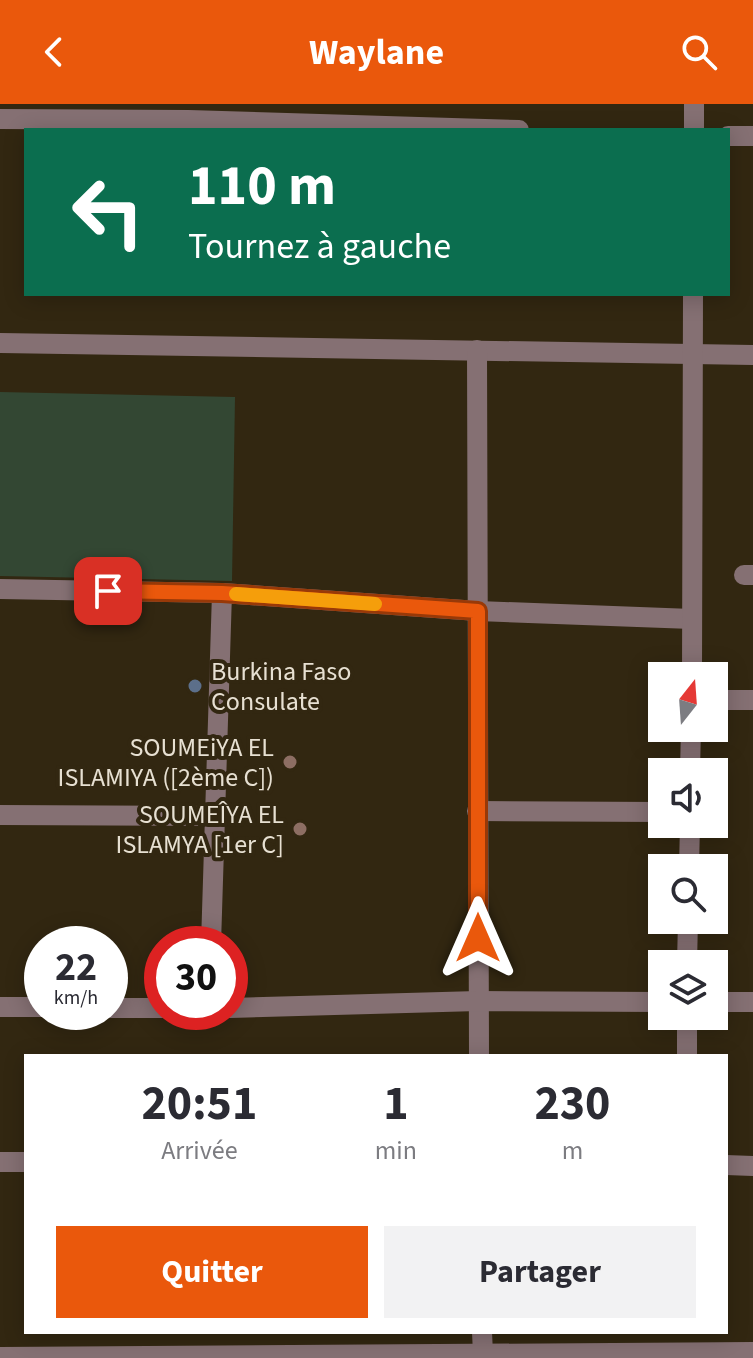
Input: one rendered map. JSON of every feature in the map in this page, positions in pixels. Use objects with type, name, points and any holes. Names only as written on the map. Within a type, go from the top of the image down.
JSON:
[{"type":"street","points":[[694,104],[694,128]]},
{"type":"street","points":[[0,119],[188,112],[482,128]]},
{"type":"street","points":[[730,136],[753,136]]},
{"type":"street","points":[[692,662],[693,296]]},
{"type":"street","points":[[0,343],[753,355]]},
{"type":"street","points":[[477,350],[479,1054]]},
{"type":"street","points":[[0,589],[222,593],[478,611],[692,619]]},
{"type":"street","points":[[212,926],[222,593]]},
{"type":"street","points":[[728,700],[753,700]]},
{"type":"street","points":[[477,811],[648,812]]},
{"type":"street","points":[[0,815],[216,816]]},
{"type":"street","points":[[248,1007],[478,1001],[648,1002]]},
{"type":"street","points":[[728,1002],[753,1002]]},
{"type":"street","points":[[0,1007],[24,1007]]},
{"type":"street","points":[[687,1030],[687,1054]]},
{"type":"street","points":[[0,1162],[24,1162]]},
{"type":"street","points":[[728,1165],[753,1166]]},
{"type":"street","points":[[482,1334],[483,1354]]},
{"type":"street","points":[[0,1357],[368,1356],[692,1348],[753,1352]]},
{"type":"green space","points":[[0,392],[235,397],[232,581],[0,576]]},
{"type":"slow traffic","points":[[236,594],[375,604]]},
{"type":"place","name":"Burkina Faso Consulate","points":[[195,686]]},
{"type":"place","name":"SOUMEiYA EL ISLAMIYA ([2ème C])","points":[[290,762]]},
{"type":"place","name":"SOUMEÎYA EL ISLAMYA [1er C]","points":[[300,829]]},
{"type":"route","points":[[108,591],[222,593],[478,611],[478,938]]}]
